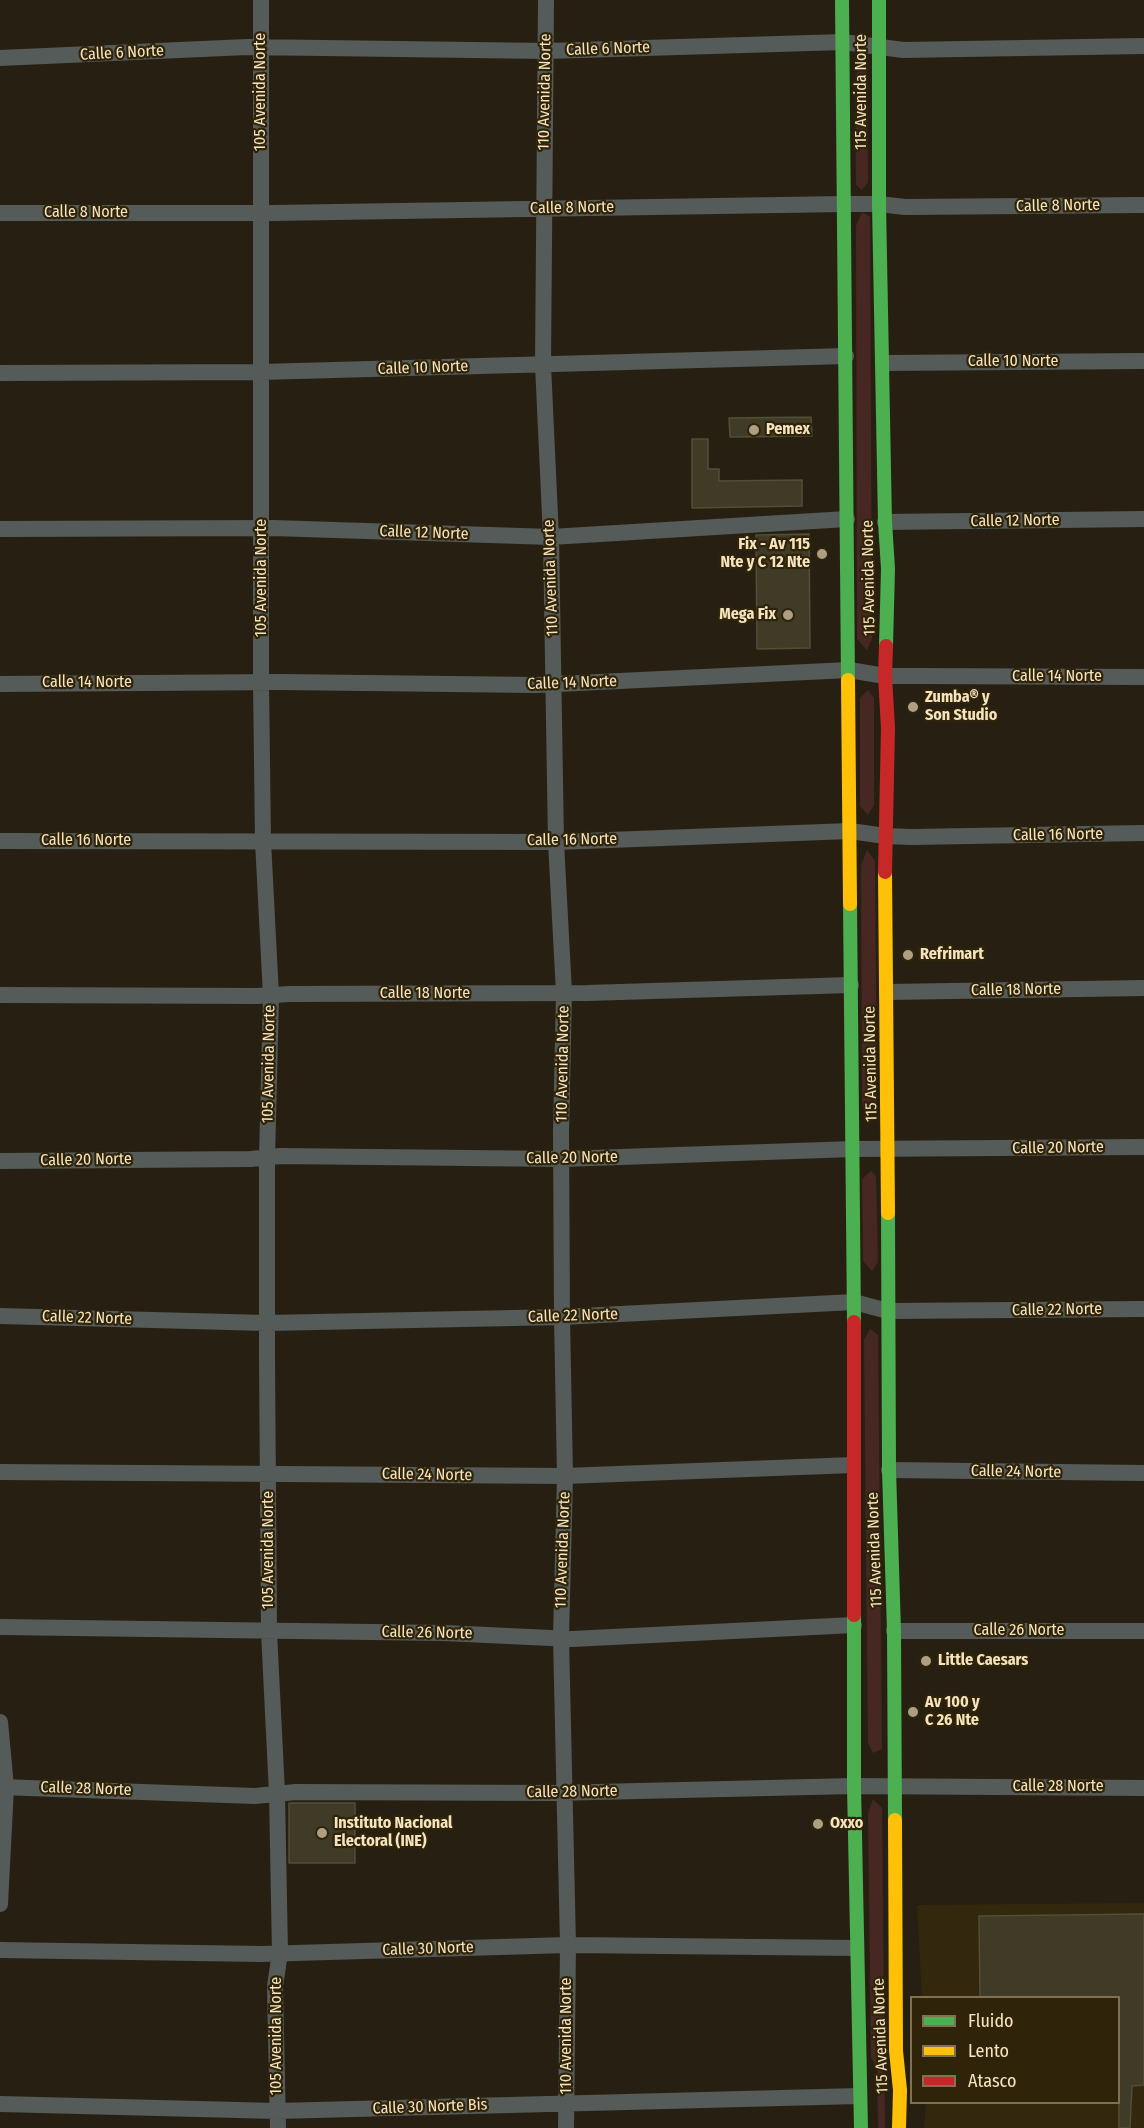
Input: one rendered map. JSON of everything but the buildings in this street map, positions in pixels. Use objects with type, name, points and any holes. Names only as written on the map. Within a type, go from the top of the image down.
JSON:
[{"type":"main road","name":"115 Avenida Norte","points":[[842,0],[854,1302],[854,1786],[861,2128]]},
{"type":"main road","name":"115 Avenida Norte","points":[[879,0],[879,204],[885,522],[888,569],[885,675],[888,728],[885,836],[889,1470],[894,1631],[896,2051],[900,2090],[899,2128]]},
{"type":"street","name":"105 Avenida Norte","points":[[261,0],[261,682],[263,841],[271,996],[267,1158],[267,1323],[269,1632],[277,1793],[280,1953],[275,1986],[278,2128]]},
{"type":"street","name":"110 Avenida Norte","points":[[546,0],[543,364],[554,684],[556,842],[564,993],[562,1317],[566,1476],[561,1638],[568,1945],[566,2128]]},
{"type":"street","name":"Calle 6 Norte","points":[[0,58],[261,47],[547,51],[843,42],[903,50],[1144,46]]},
{"type":"street","name":"Calle 8 Norte","points":[[0,213],[262,213],[844,204],[905,207],[1144,205]]},
{"type":"street","name":"Calle 10 Norte","points":[[0,373],[261,372],[846,356]]},
{"type":"street","name":"Calle 10 Norte","points":[[883,363],[1144,361]]},
{"type":"street","name":"Calle 12 Norte","points":[[0,529],[262,528],[550,537],[847,519]]},
{"type":"street","name":"Calle 12 Norte","points":[[885,522],[1144,519]]},
{"type":"street","name":"Calle 14 Norte","points":[[0,684],[261,682],[536,686],[849,670],[885,675],[1144,677]]},
{"type":"street","name":"Calle 16 Norte","points":[[0,841],[556,842],[850,831],[885,836],[1144,833]]},
{"type":"street","name":"Calle 18 Norte","points":[[0,995],[271,996],[564,993],[851,985]]},
{"type":"street","name":"Calle 18 Norte","points":[[887,992],[1144,988]]},
{"type":"street","name":"Calle 20 Norte","points":[[0,1161],[267,1158],[562,1159],[852,1149],[1144,1147]]},
{"type":"street","name":"Calle 22 Norte","points":[[0,1316],[267,1323],[562,1317],[854,1302],[888,1311],[1144,1309]]},
{"type":"street","name":"Calle 24 Norte","points":[[0,1472],[566,1476],[853,1465]]},
{"type":"street","name":"Calle 24 Norte","points":[[889,1470],[1144,1473]]},
{"type":"street","name":"Calle 26 Norte","points":[[0,1628],[444,1633],[561,1638],[854,1625]]},
{"type":"street","name":"Calle 26 Norte","points":[[894,1631],[1144,1631]]},
{"type":"street","points":[[0,1722],[3,1787],[0,1904]]},
{"type":"street","name":"Calle 28 Norte","points":[[3,1787],[255,1796],[277,1793],[565,1793],[854,1786],[1144,1788]]},
{"type":"street","name":"Calle 30 Norte","points":[[0,1950],[280,1953],[568,1945],[856,1948]]},
{"type":"street","name":"Calle 30 Norte Bis","points":[[0,2104],[277,2111],[859,2096]]},
{"type":"shaded area","points":[[862,67],[867,72],[868,182],[862,190],[856,185],[855,75]]},
{"type":"shaded area","points":[[862,212],[870,217],[872,639],[867,650],[857,639],[856,226]]},
{"type":"shaded area","points":[[868,690],[874,698],[874,805],[868,815],[860,806],[860,698]]},
{"type":"shaded area","points":[[867,850],[875,861],[877,1105],[870,1119],[862,1106],[861,865]]},
{"type":"shaded area","points":[[871,1171],[876,1176],[878,1262],[872,1271],[863,1261],[862,1179]]},
{"type":"shaded area","points":[[870,1329],[878,1335],[882,1749],[873,1753],[868,1743],[864,1340]]},
{"type":"shaded area","points":[[873,1799],[882,1808],[885,2128],[878,2128],[877,2069],[871,2057],[868,1813]]},
{"type":"shaded area","points":[[1144,1903],[1144,2128],[924,2128],[926,2104],[1120,2104],[1120,1996],[922,1996],[917,1905]]},
{"type":"traffic: fast","points":[[842,0],[848,680]]},
{"type":"traffic: fast","points":[[879,0],[879,204],[885,522],[888,569],[886,646]]},
{"type":"traffic: fast","points":[[850,904],[854,1322]]},
{"type":"traffic: fast","points":[[888,1213],[889,1470],[894,1631],[895,1820]]},
{"type":"traffic: fast","points":[[854,1615],[854,1786],[861,2128]]},
{"type":"traffic: slow","points":[[848,680],[850,904]]},
{"type":"traffic: slow","points":[[885,872],[888,1213]]},
{"type":"traffic: slow","points":[[895,1820],[896,2051],[900,2090],[899,2128]]},
{"type":"traffic: jam","points":[[885,872],[888,728],[886,646]]},
{"type":"traffic: jam","points":[[854,1322],[854,1615]]},
{"type":"place","name":"Pemex","points":[[754,430]]},
{"type":"place","name":"Fix - Av 115 Nte y C 12 Nte","points":[[822,554]]},
{"type":"place","name":"Mega Fix","points":[[788,615]]},
{"type":"place","name":"Zumba® y Son Studio","points":[[913,707]]},
{"type":"place","name":"Refrimart","points":[[908,955]]},
{"type":"place","name":"Little Caesars","points":[[926,1661]]},
{"type":"place","name":"Av 100 y C 26 Nte","points":[[913,1712]]},
{"type":"place","name":"Oxxo","points":[[818,1824]]},
{"type":"place","name":"Instituto Nacional Electoral (INE)","points":[[322,1833]]}]
